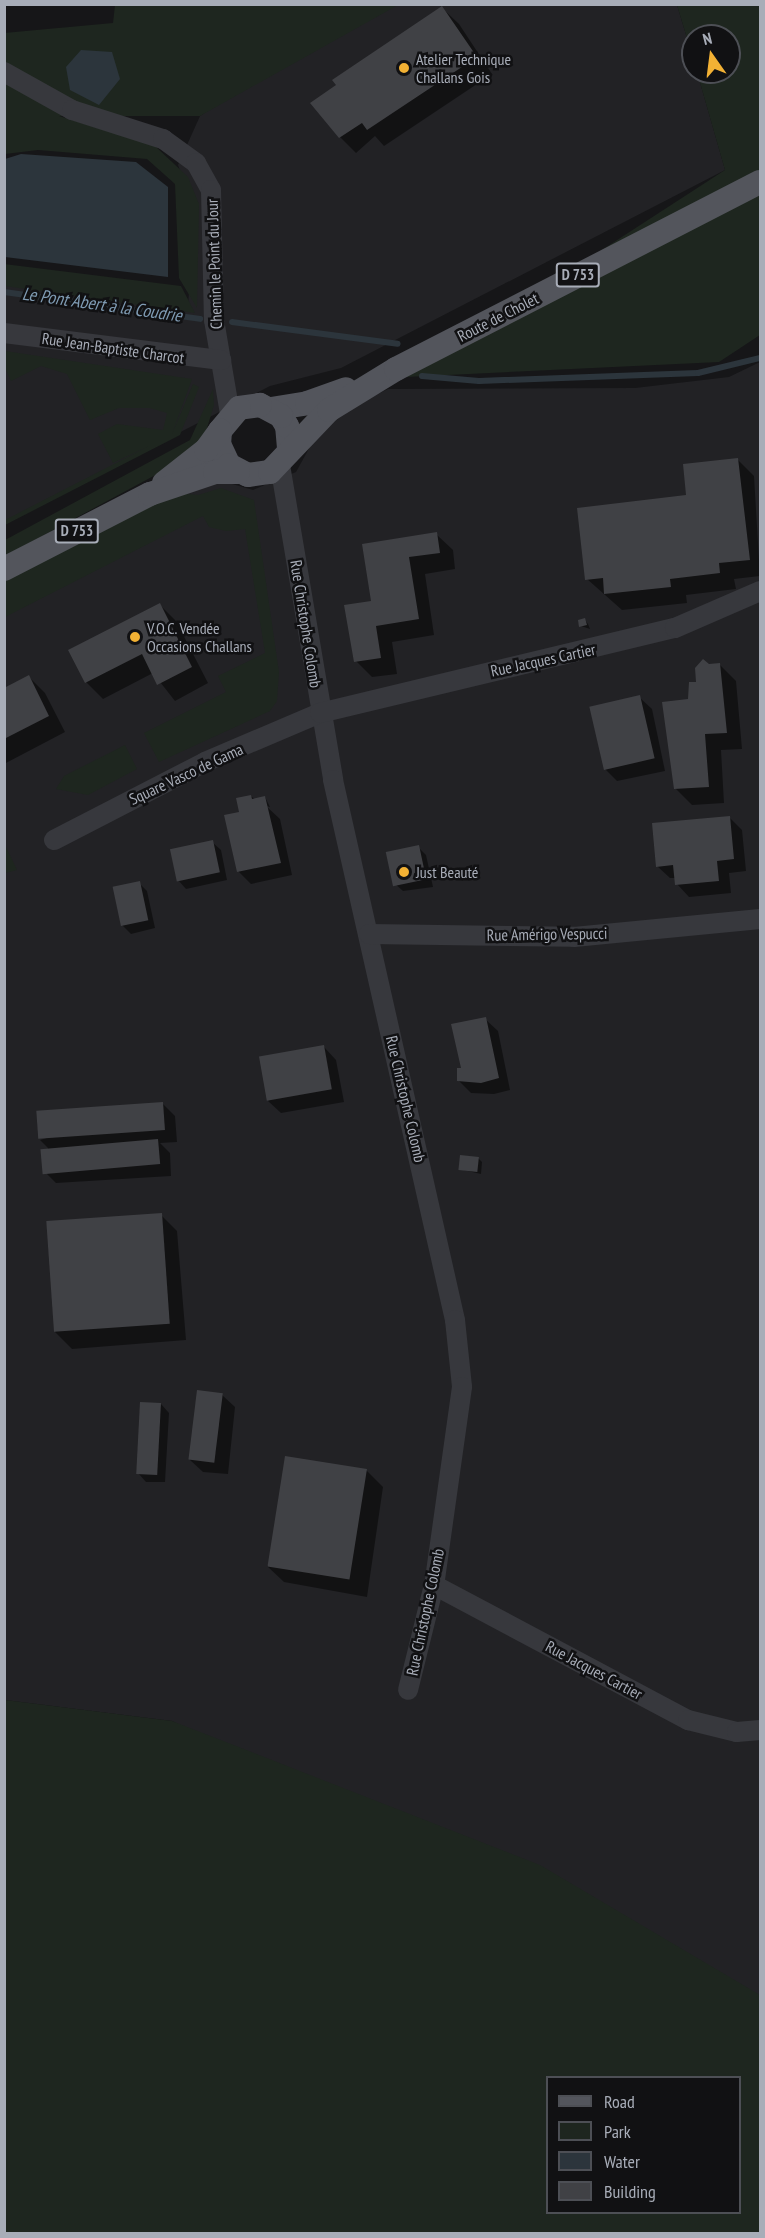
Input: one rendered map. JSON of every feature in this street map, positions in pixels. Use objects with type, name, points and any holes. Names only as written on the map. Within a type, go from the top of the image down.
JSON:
[{"type":"main road","name":"Route de Cholet","points":[[248,474],[285,456],[329,410],[396,369],[760,182]]},
{"type":"main road","name":"Route de Cholet","points":[[242,415],[307,403],[396,369]]},
{"type":"main road","points":[[248,474],[222,456],[242,415],[287,426],[285,456]]},
{"type":"main road","name":"D 753","points":[[150,494],[206,450],[242,415]]},
{"type":"main road","name":"D 753","points":[[4,569],[150,494],[215,472],[248,474]]},
{"type":"street","name":"Chemin le Point du Jour","points":[[4,72],[72,110],[164,139],[196,163],[211,190],[214,320],[222,363]]},
{"type":"street","name":"Rue Jean-Baptiste Charcot","points":[[4,333],[222,363]]},
{"type":"street","points":[[222,363],[242,415]]},
{"type":"street","name":"Rue Christophe Colomb","points":[[285,456],[288,509],[320,713],[455,1320],[461,1376],[434,1585],[408,1690]]},
{"type":"street","points":[[248,474],[288,509]]},
{"type":"street","name":"Rue Jacques Cartier","points":[[320,713],[675,628],[760,591]]},
{"type":"street","name":"Square Vasco de Gama","points":[[54,840],[205,762],[320,713]]},
{"type":"street","name":"Rue Amérigo Vespucci","points":[[369,934],[574,937],[760,919]]},
{"type":"street","name":"Rue Jacques Cartier","points":[[434,1585],[688,1720],[737,1732],[760,1730]]},
{"type":"shaded area","points":[[374,5],[677,5],[683,24],[681,84],[700,84],[725,170],[341,368],[270,386],[5,522],[4,280],[188,307],[194,210],[178,165],[200,116]]},
{"type":"shaded area","points":[[760,362],[760,2009],[172,1721],[5,1700],[5,586],[195,489],[222,481],[253,490],[296,472],[317,434],[344,410],[388,389],[635,388],[729,377]]},
{"type":"green space","points":[[115,5],[398,5],[200,116],[59,116],[155,146],[188,177],[199,204],[197,308],[179,278],[175,184],[147,159],[38,150],[5,154],[4,33],[113,23]]},
{"type":"green space","points":[[677,5],[760,5],[760,335],[719,362],[406,377],[725,170],[700,84],[741,84],[741,24],[683,24]]},
{"type":"green space","points":[[4,264],[181,286],[195,313],[5,286]]},
{"type":"green space","points":[[5,351],[192,379],[172,434],[193,384],[199,387],[180,435],[5,525],[5,520],[149,446],[113,463],[98,434],[117,424],[163,430],[167,413],[150,408],[119,408],[90,420],[67,374],[41,366],[11,381],[5,368]]},
{"type":"green space","points":[[213,389],[214,405],[204,438],[174,465],[5,556],[5,540],[190,440]]},
{"type":"green space","points":[[221,488],[254,500],[279,672],[277,701],[270,711],[159,762],[144,733],[226,692],[218,676],[265,653],[245,529],[226,531],[209,527],[203,516],[5,617],[5,581],[177,493],[198,495]]},
{"type":"green space","points":[[125,745],[137,769],[88,795],[56,789],[64,776]]},
{"type":"green space","points":[[5,845],[17,870],[5,873]]},
{"type":"green space","points":[[5,1700],[172,1721],[540,1865],[760,1995],[760,2233],[5,2233]]},
{"type":"water","points":[[81,50],[112,52],[120,79],[99,105],[70,90],[66,67]]},
{"type":"water","points":[[21,154],[136,162],[168,187],[168,277],[5,257],[5,159]]},
{"type":"building","name":"Atelier Technique Challans Gois","points":[[442,6],[477,57],[367,130],[362,123],[339,138],[310,103],[336,85],[332,80]]},
{"type":"building","points":[[738,458],[750,560],[719,563],[720,573],[670,579],[671,587],[604,594],[603,578],[585,580],[577,508],[686,495],[683,464]]},
{"type":"building","points":[[437,532],[440,553],[409,557],[419,619],[376,626],[381,658],[354,662],[344,605],[371,601],[362,544]]},
{"type":"building","points":[[160,603],[192,667],[157,685],[142,654],[85,683],[68,650]]},
{"type":"building","points":[[585,618],[587,625],[579,627],[578,620]]},
{"type":"building","points":[[703,659],[709,664],[720,663],[727,733],[705,734],[709,787],[674,789],[662,702],[688,699],[689,682],[696,682],[695,668]]},
{"type":"building","points":[[29,675],[49,716],[4,739],[4,688]]},
{"type":"building","points":[[640,695],[655,758],[604,770],[589,707]]},
{"type":"building","points":[[251,795],[252,799],[265,796],[281,863],[237,872],[224,815],[239,812],[236,798]]},
{"type":"building","points":[[730,816],[734,859],[717,861],[719,881],[675,885],[673,865],[656,867],[652,823]]},
{"type":"building","points":[[213,840],[220,872],[177,881],[170,849]]},
{"type":"building","points":[[419,845],[426,879],[393,886],[386,852]]},
{"type":"building","points":[[140,881],[148,920],[121,926],[113,887]]},
{"type":"building","points":[[486,1017],[499,1078],[481,1083],[457,1081],[457,1068],[461,1068],[451,1024]]},
{"type":"building","points":[[324,1045],[332,1089],[267,1101],[259,1056]]},
{"type":"building","points":[[163,1102],[165,1130],[38,1139],[36,1111]]},
{"type":"building","points":[[158,1139],[160,1164],[43,1174],[40,1149]]},
{"type":"building","points":[[460,1155],[479,1157],[477,1172],[458,1170]]},
{"type":"building","points":[[162,1213],[170,1324],[54,1332],[46,1221]]},
{"type":"building","points":[[197,1390],[223,1393],[214,1463],[188,1459]]},
{"type":"building","points":[[140,1402],[161,1403],[157,1475],[136,1474]]},
{"type":"building","points":[[285,1456],[367,1469],[349,1580],[267,1567]]},
{"type":"waterway","name":"Le Pont Abert à la Coudrie","points":[[4,292],[200,319]]},
{"type":"waterway","points":[[232,322],[398,344]]},
{"type":"waterway","points":[[422,376],[479,381],[698,373],[760,358]]},
{"type":"place","name":"Atelier Technique Challans Gois","points":[[404,68]]},
{"type":"place","name":"V.O.C. Vendée Occasions Challans","points":[[135,637]]},
{"type":"place","name":"Just Beauté","points":[[404,872]]}]
